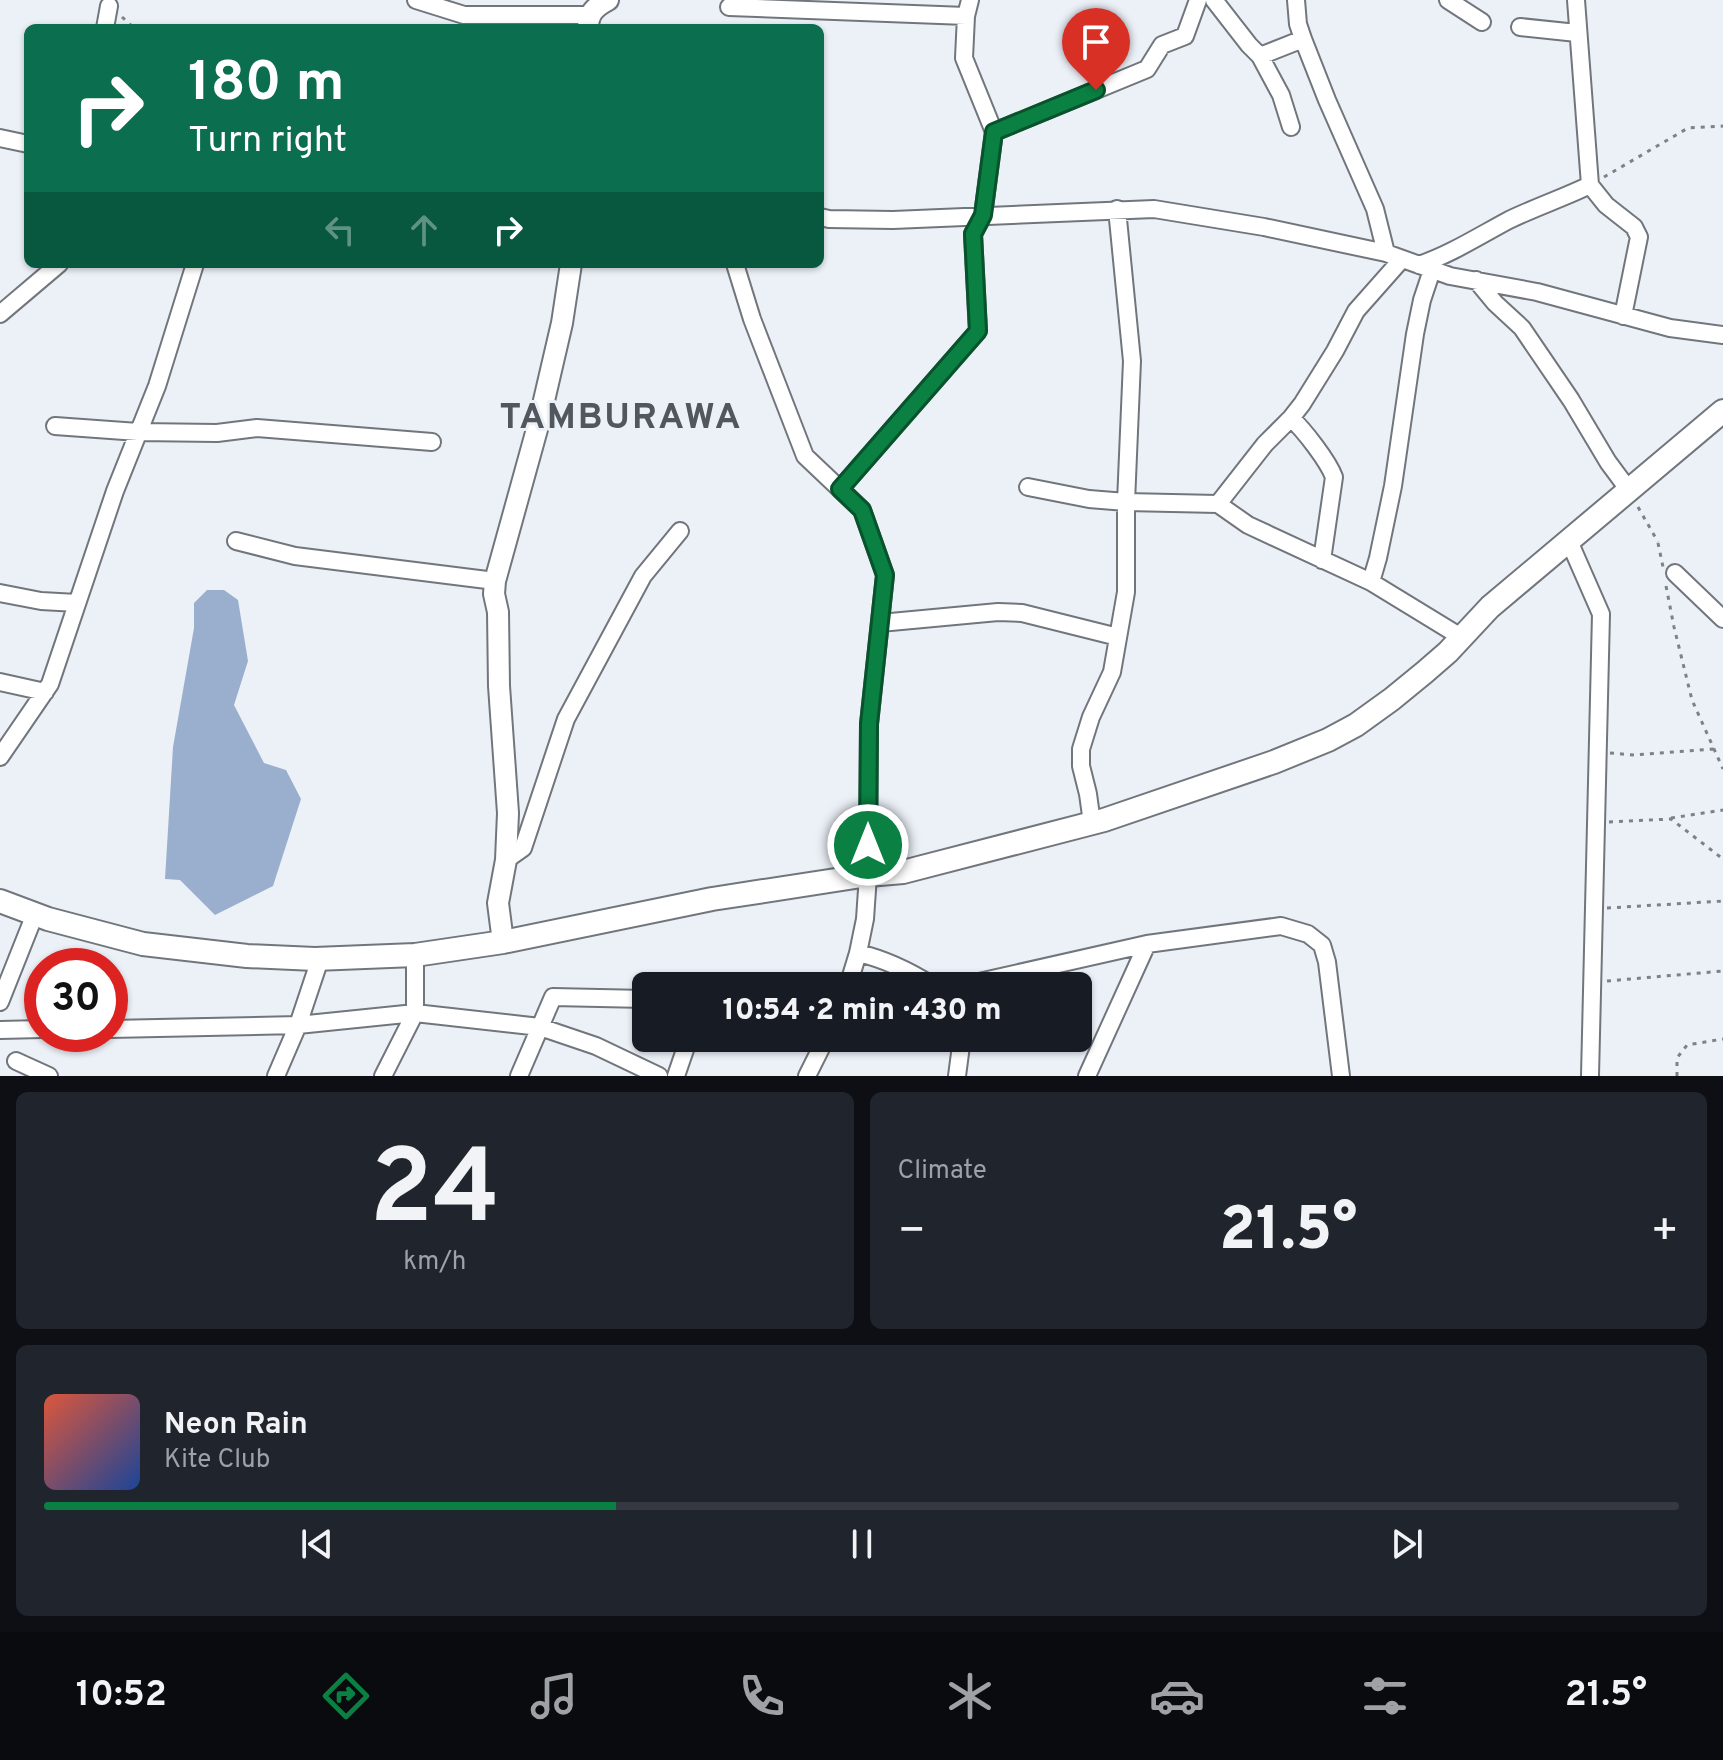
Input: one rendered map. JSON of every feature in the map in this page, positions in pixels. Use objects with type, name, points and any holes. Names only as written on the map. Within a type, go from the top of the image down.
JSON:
[{"type":"main road","points":[[0,901],[143,944],[247,956],[320,959],[415,955],[503,942],[712,899],[903,872],[1092,823],[1274,762],[1356,725],[1448,652],[1490,607],[1723,411]]},
{"type":"street","points":[[416,0],[464,15],[544,7],[588,21],[608,0]]},
{"type":"street","points":[[994,132],[1147,69],[1162,45],[1185,36],[1198,0]]},
{"type":"street","points":[[1214,0],[1260,56],[1281,95],[1291,127]]},
{"type":"street","points":[[1296,0],[1303,39],[1394,256]]},
{"type":"street","points":[[1448,0],[1482,22]]},
{"type":"street","points":[[1576,0],[1590,185],[1606,205],[1634,227],[1638,234],[1639,242],[1623,316]]},
{"type":"street","points":[[729,7],[825,5],[968,8],[964,58],[994,132],[983,215],[973,234],[978,331],[840,489]]},
{"type":"street","points":[[106,24],[109,6]]},
{"type":"street","points":[[1520,27],[1577,33]]},
{"type":"street","points":[[1260,56],[1303,39]]},
{"type":"street","points":[[0,138],[24,143]]},
{"type":"street","points":[[1371,582],[1391,498],[1426,268],[1509,221],[1590,185]]},
{"type":"street","points":[[1092,823],[1081,766],[1081,749],[1091,717],[1108,683],[1126,592],[1132,361],[1117,209]]},
{"type":"street","points":[[824,218],[893,220],[1154,209],[1394,256],[1450,276],[1537,292],[1670,328],[1723,335]]},
{"type":"street","points":[[1218,504],[1265,444],[1291,418],[1324,370],[1356,311],[1394,256]]},
{"type":"street","points":[[0,314],[54,268]]},
{"type":"street","points":[[0,757],[50,684],[115,491],[157,386],[194,268]]},
{"type":"street","points":[[503,942],[498,903],[506,860],[508,813],[495,581],[539,422],[562,323],[570,268]]},
{"type":"street","points":[[736,268],[752,319],[805,456],[862,510],[885,575],[869,724],[865,919],[853,972]]},
{"type":"street","points":[[1476,280],[1522,328],[1628,489]]},
{"type":"street","points":[[1291,418],[1330,466],[1334,477],[1322,560]]},
{"type":"street","points":[[55,426],[138,432],[217,433],[257,428],[432,442]]},
{"type":"street","points":[[1028,487],[1089,499],[1218,504],[1248,525],[1371,582],[1461,637]]},
{"type":"street","points":[[506,860],[523,848],[566,719],[643,576],[680,531]]},
{"type":"street","points":[[236,541],[295,556],[495,581]]},
{"type":"street","points":[[1569,541],[1601,614],[1590,1076]]},
{"type":"street","points":[[1668,576],[1723,619]]},
{"type":"street","points":[[0,593],[41,601],[77,603]]},
{"type":"street","points":[[880,623],[1010,612],[1118,637]]},
{"type":"street","points":[[0,682],[45,692]]},
{"type":"street","points":[[0,1002],[35,914]]},
{"type":"street","points":[[1023,972],[1147,944],[1281,926],[1308,934],[1322,945],[1327,962],[1341,1076]]},
{"type":"street","points":[[1087,1076],[1147,944]]},
{"type":"street","points":[[858,953],[908,972]]},
{"type":"street","points":[[383,1076],[415,1013],[415,955]]},
{"type":"street","points":[[276,1076],[298,1025],[320,959]]},
{"type":"street","points":[[519,1076],[553,997],[632,999]]},
{"type":"street","points":[[128,1029],[298,1025],[415,1013],[540,1027],[596,1046],[659,1076]]},
{"type":"street","points":[[0,1030],[24,1029]]},
{"type":"street","points":[[676,1076],[684,1052]]},
{"type":"street","points":[[807,1076],[819,1052]]},
{"type":"street","points":[[957,1076],[960,1052]]},
{"type":"street","points":[[16,1061],[49,1076]]},
{"type":"path","points":[[1590,185],[1688,128],[1723,126]]},
{"type":"path","points":[[1628,489],[1658,543],[1668,576],[1674,627],[1692,700],[1723,769]]},
{"type":"path","points":[[1658,543],[1668,576]]},
{"type":"path","points":[[1597,752],[1634,755],[1714,749]]},
{"type":"path","points":[[1595,823],[1671,819],[1723,810]]},
{"type":"path","points":[[1671,819],[1723,859]]},
{"type":"path","points":[[1593,909],[1723,901]]},
{"type":"path","points":[[1591,983],[1723,971]]},
{"type":"path","points":[[1677,1076],[1677,1058],[1687,1045],[1723,1039]]},
{"type":"water","points":[[207,590],[224,590],[238,600],[248,661],[234,705],[264,763],[286,770],[301,799],[273,886],[215,915],[180,880],[165,879],[173,747],[194,628],[194,603]]},
{"type":"district","name":"TAMBURAWA","points":[[621,415]]},
{"type":"route","points":[[868,845],[869,724],[885,575],[862,510],[840,489],[978,331],[973,234],[983,215],[994,132],[1096,90]]}]
